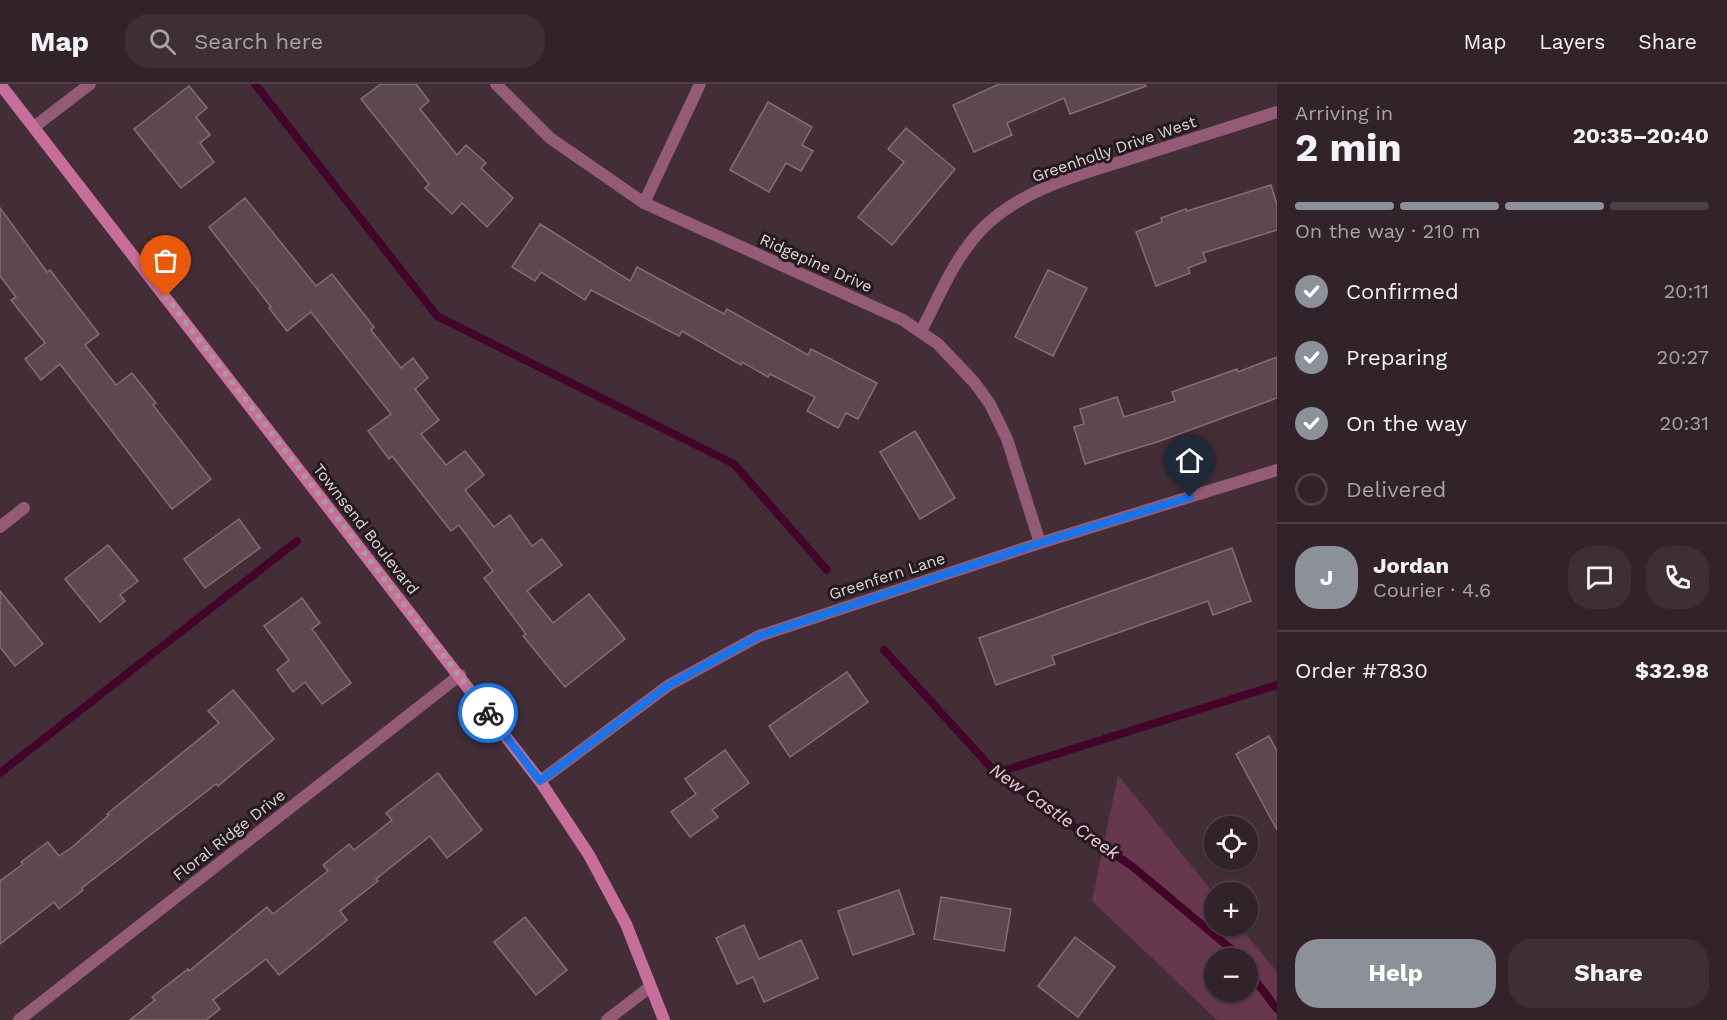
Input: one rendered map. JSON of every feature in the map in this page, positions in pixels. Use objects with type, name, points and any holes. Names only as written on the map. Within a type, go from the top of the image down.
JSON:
[{"type":"street","name":"Townsend Boulevard","points":[[0,84],[540,781],[589,855],[626,924],[664,1020]]},
{"type":"street","points":[[34,128],[90,84]]},
{"type":"street","name":"Ridgepine Drive","points":[[496,84],[550,138],[644,203],[903,320],[938,344],[974,382],[990,404],[1007,439],[1040,543]]},
{"type":"street","points":[[644,203],[700,84]]},
{"type":"street","name":"Greenholly Drive West","points":[[921,331],[962,254],[987,224],[1019,200],[1047,187],[1120,162],[1277,112]]},
{"type":"street","name":"Greenfern Lane","points":[[540,781],[669,685],[759,636],[1040,543],[1277,471]]},
{"type":"street","points":[[0,527],[24,508]]},
{"type":"street","name":"Floral Ridge Drive","points":[[19,1020],[459,675]]},
{"type":"street","points":[[606,1020],[650,987]]},
{"type":"shaded area","points":[[1118,775],[1204,882],[1204,936],[1247,936],[1257,948],[1204,948],[1204,1002],[1258,1002],[1258,949],[1277,972],[1277,1020],[1217,1020],[1092,901]]},
{"type":"building","points":[[381,84],[416,84],[429,101],[420,109],[457,155],[466,145],[486,163],[481,168],[513,198],[487,227],[462,203],[452,214],[425,188],[429,184],[361,99]]},
{"type":"building","points":[[999,84],[1145,84],[1146,86],[1070,114],[1064,98],[1007,123],[1012,135],[974,152],[953,105]]},
{"type":"building","points":[[189,86],[207,108],[196,117],[210,135],[200,143],[214,162],[181,188],[134,129]]},
{"type":"building","points":[[768,102],[812,127],[802,145],[813,151],[801,171],[786,163],[769,192],[730,170]]},
{"type":"building","points":[[906,128],[955,169],[892,245],[858,217],[904,162],[888,149]]},
{"type":"building","points":[[1271,185],[1277,205],[1277,230],[1203,253],[1206,261],[1188,268],[1190,273],[1156,286],[1136,232],[1162,222],[1161,218],[1186,209],[1187,211]]},
{"type":"building","points":[[245,198],[316,286],[332,274],[374,327],[371,330],[401,368],[413,358],[428,378],[415,389],[439,420],[421,434],[446,465],[465,451],[484,475],[465,490],[494,527],[510,515],[532,546],[542,539],[562,565],[527,591],[553,623],[589,594],[625,639],[565,687],[523,636],[526,634],[484,578],[493,571],[459,525],[451,531],[392,456],[389,459],[368,431],[391,414],[311,312],[287,331],[209,227]]},
{"type":"building","points":[[0,208],[47,272],[50,270],[99,334],[85,345],[116,385],[132,373],[156,403],[153,405],[211,479],[172,509],[60,364],[41,380],[25,359],[45,343],[11,300],[16,297],[0,276]]},
{"type":"building","points":[[540,224],[630,281],[637,267],[724,314],[727,309],[808,355],[811,349],[877,383],[858,419],[846,413],[838,428],[807,411],[815,397],[770,374],[768,377],[742,362],[741,365],[682,331],[679,336],[591,290],[585,300],[541,272],[535,281],[512,267]]},
{"type":"building","points":[[1048,270],[1087,288],[1053,356],[1015,337]]},
{"type":"building","points":[[1277,357],[1277,398],[1160,441],[1085,464],[1074,427],[1084,424],[1080,409],[1117,397],[1124,417],[1175,401],[1172,392],[1237,369],[1238,372]]},
{"type":"building","points":[[915,431],[955,498],[920,519],[880,452]]},
{"type":"building","points":[[239,519],[260,548],[205,588],[184,559]]},
{"type":"building","points":[[108,545],[138,581],[120,595],[125,601],[100,622],[65,579]]},
{"type":"building","points":[[1232,548],[1251,601],[1213,615],[1208,601],[1052,656],[1055,664],[996,685],[979,638]]},
{"type":"building","points":[[0,591],[43,644],[15,666],[0,647]]},
{"type":"building","points":[[302,598],[320,623],[312,629],[351,683],[322,704],[305,682],[293,692],[277,670],[289,660],[264,626]]},
{"type":"building","points":[[847,672],[868,702],[790,757],[769,726]]},
{"type":"building","points":[[233,690],[274,739],[218,786],[216,784],[82,888],[83,890],[59,909],[54,902],[0,944],[0,881],[48,842],[59,856],[71,848],[109,815],[107,814],[219,723],[208,711]]},
{"type":"building","points":[[1269,736],[1277,751],[1277,830],[1236,754]]},
{"type":"building","points":[[725,750],[749,783],[712,810],[718,817],[690,837],[671,812],[696,794],[685,779]]},
{"type":"building","points":[[438,773],[482,830],[447,858],[430,836],[340,911],[347,920],[279,975],[266,959],[213,1000],[220,1009],[206,1020],[130,1020],[155,1000],[152,997],[188,969],[189,971],[267,907],[273,914],[328,871],[323,865],[349,844],[354,850],[392,820],[386,813]]},
{"type":"building","points":[[899,890],[914,934],[853,955],[838,911]]},
{"type":"building","points":[[941,897],[1011,909],[1004,951],[934,939]]},
{"type":"building","points":[[525,917],[567,970],[536,995],[494,942]]},
{"type":"building","points":[[744,925],[759,959],[801,940],[818,978],[764,1002],[753,977],[737,984],[716,938]]},
{"type":"building","points":[[1075,937],[1115,967],[1078,1017],[1038,986]]},
{"type":"waterway","points":[[255,84],[437,316],[734,464],[827,570]]},
{"type":"waterway","points":[[0,773],[297,541]]},
{"type":"waterway","name":"New Castle Creek","points":[[884,650],[996,773],[1133,867],[1230,948]]},
{"type":"waterway","points":[[996,773],[1277,685]]},
{"type":"waterway","name":"New Castle Creek","points":[[1258,984],[1277,1009]]},
{"type":"way so far","points":[[166,297],[488,713]]},
{"type":"route","points":[[488,713],[540,781],[669,685],[759,636],[1040,543],[1190,497]]}]
